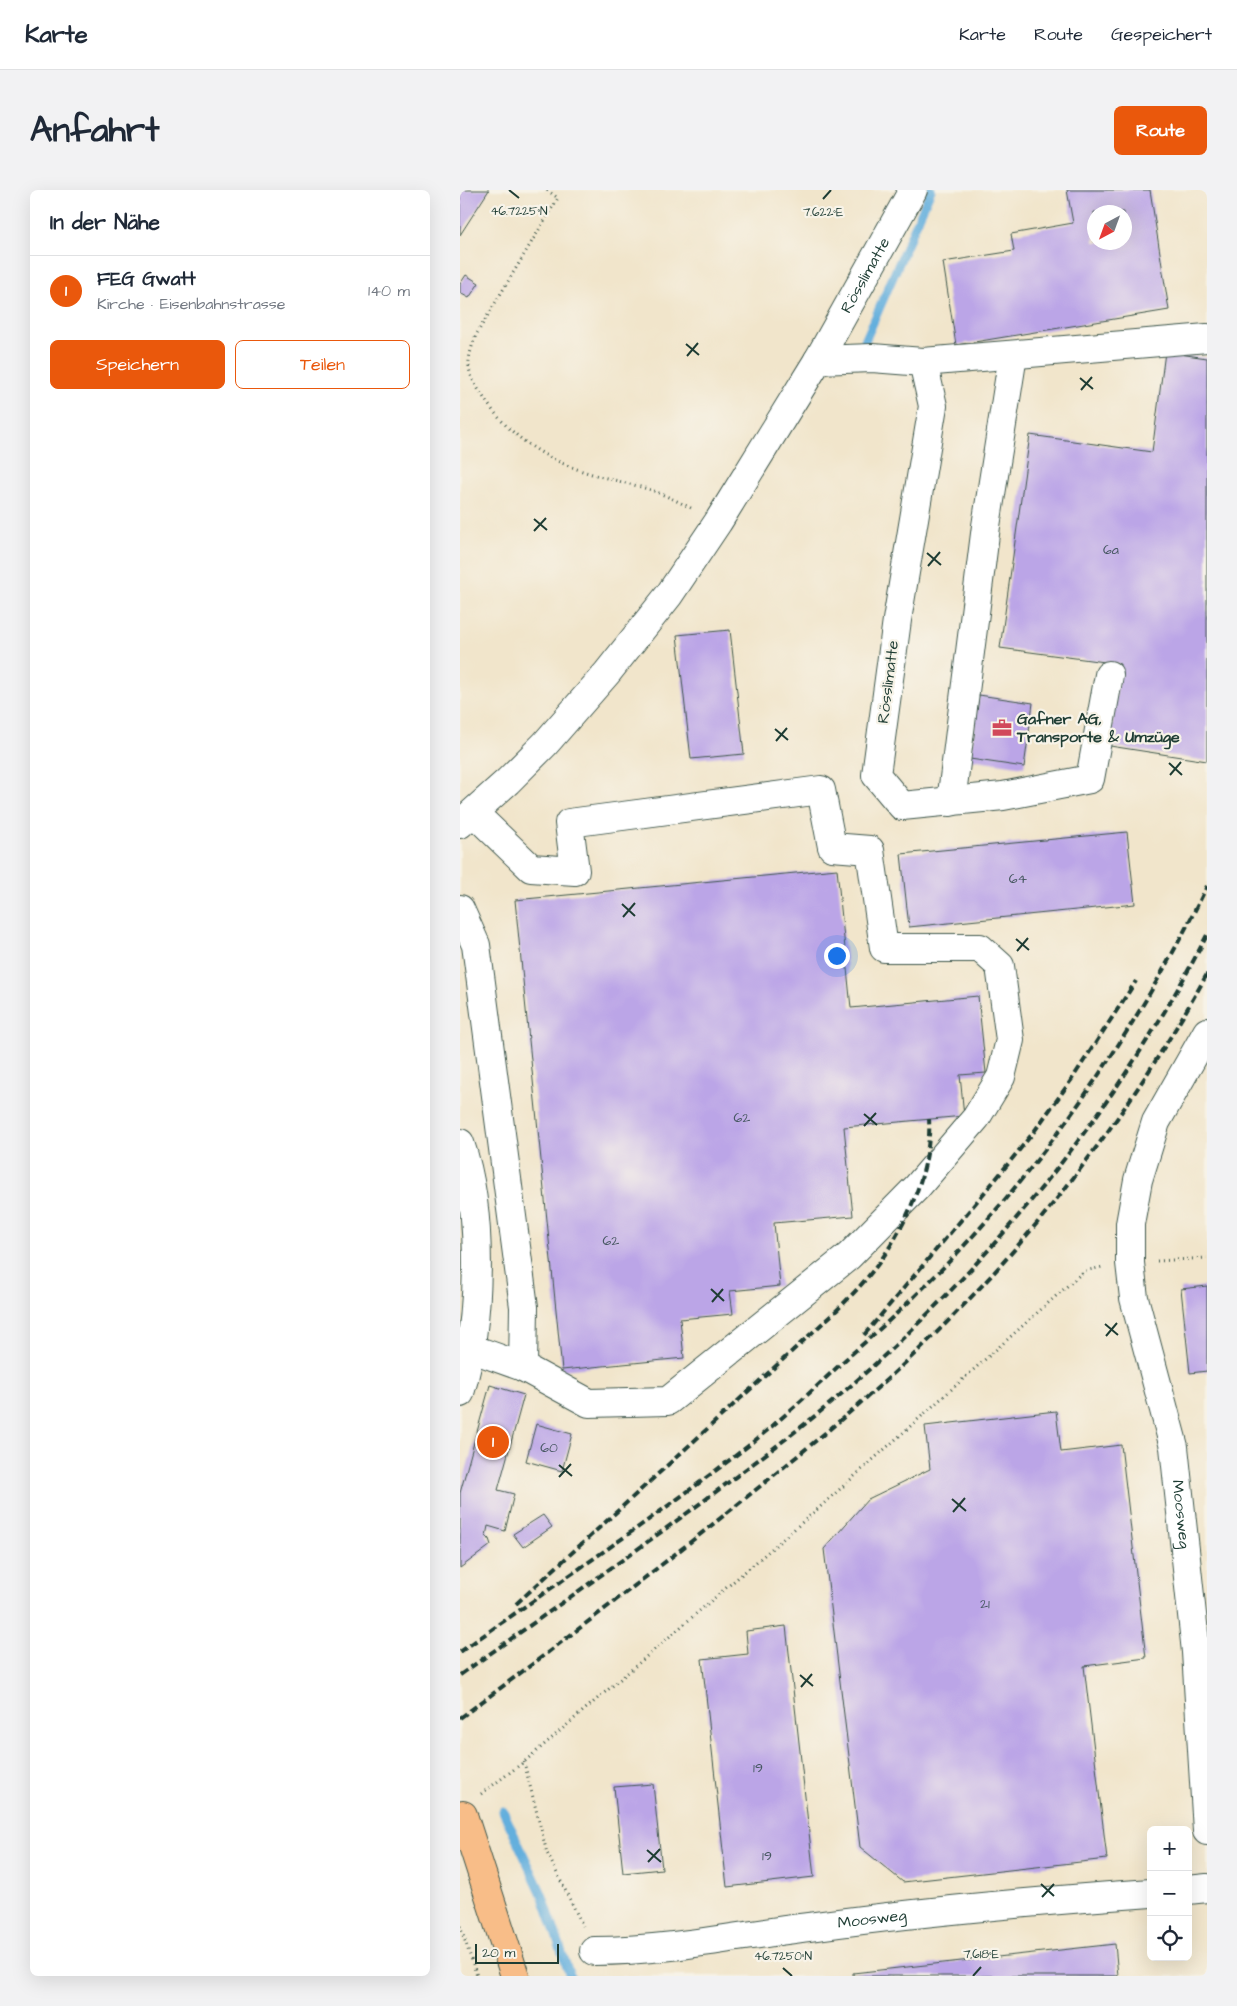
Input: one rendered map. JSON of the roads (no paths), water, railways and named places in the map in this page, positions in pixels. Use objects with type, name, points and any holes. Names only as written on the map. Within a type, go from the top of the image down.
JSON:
[{"type":"main road","points":[[469,1806],[515,1976]]},
{"type":"street","name":"Rösslimatte","points":[[467,819],[545,744],[669,595],[718,522],[818,360],[913,190]]},
{"type":"street","points":[[818,360],[872,358],[923,362],[1207,338]]},
{"type":"street","points":[[951,802],[986,526],[1013,355]]},
{"type":"street","name":"Rösslimatte","points":[[923,362],[933,406],[896,620],[876,775],[902,806],[1003,796],[1090,779],[1109,675]]},
{"type":"street","points":[[467,819],[530,868],[575,871],[568,823],[821,790],[832,846],[870,850],[884,948],[980,948],[1000,966],[1010,1040],[1001,1077],[976,1118],[918,1187],[849,1256],[668,1401],[589,1403],[523,1367],[470,1348]]},
{"type":"street","points":[[460,909],[476,945],[478,955],[524,1307],[523,1367]]},
{"type":"street","name":"Moosweg","points":[[1207,1032],[1156,1122],[1138,1180],[1130,1224],[1130,1263],[1134,1298],[1174,1447],[1196,1652],[1207,1831]]},
{"type":"street","points":[[460,1143],[473,1206],[476,1257],[476,1301],[470,1348],[460,1393]]},
{"type":"street","points":[[1192,1890],[1207,1888]]},
{"type":"street","name":"Moosweg","points":[[594,1951],[632,1951],[817,1926],[988,1906],[1147,1893]]},
{"type":"waterway","points":[[865,341],[931,190]]},
{"type":"waterway","points":[[503,1811],[542,1894],[570,1976]]},
{"type":"railway","points":[[460,1652],[641,1525],[748,1446],[798,1404],[922,1289],[1006,1198],[1082,1100],[1149,995],[1207,886]]},
{"type":"railway","points":[[460,1675],[769,1452],[834,1400],[901,1340],[1002,1235],[1092,1121],[1134,1061],[1172,999],[1207,935]]},
{"type":"railway","points":[[460,1718],[595,1617],[727,1513],[843,1418],[926,1343],[990,1277],[1092,1154],[1152,1066],[1207,974]]},
{"type":"railway","points":[[864,1335],[1033,1133],[1072,1079],[1136,981]]},
{"type":"railway","points":[[516,1604],[837,1310],[866,1280],[891,1245],[909,1211],[927,1156],[929,1119]]},
{"type":"place","name":"Gafner AG, Transporte & Umzüge","points":[[1002,728]]},
{"type":"place","name":"FEG Gwatt","points":[[493,1442]]}]
